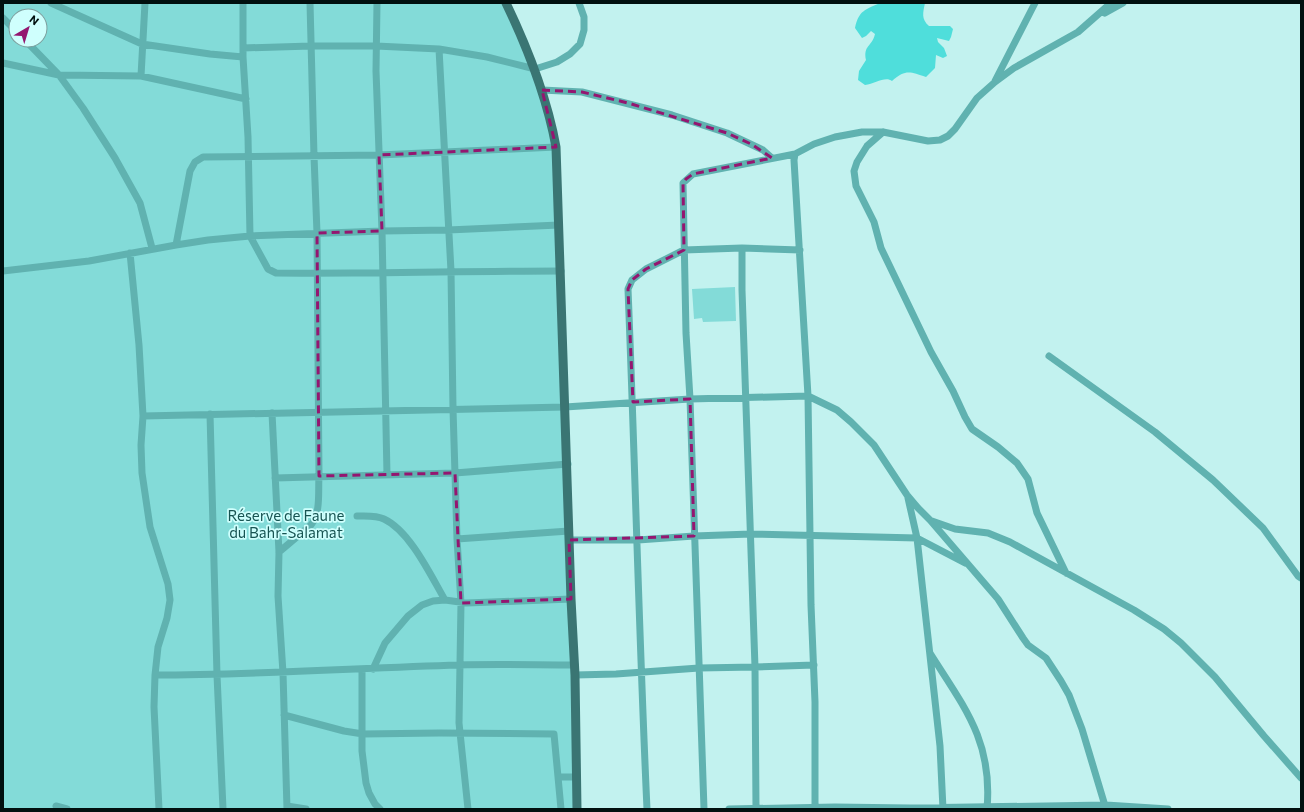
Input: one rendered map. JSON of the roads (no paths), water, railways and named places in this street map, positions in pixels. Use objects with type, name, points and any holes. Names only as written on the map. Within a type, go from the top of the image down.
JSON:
[{"type":"main road","points":[[506,3],[535,69],[553,126],[556,147],[568,464],[571,599],[575,665],[577,809]]},
{"type":"street","points":[[51,3],[142,44],[210,54],[243,57]]},
{"type":"street","points":[[141,76],[145,3]]},
{"type":"street","points":[[243,3],[243,57],[246,99],[250,236],[268,269],[272,272],[317,274],[451,271],[561,271]]},
{"type":"street","points":[[279,552],[315,520],[317,513],[319,476],[317,233],[310,3]]},
{"type":"street","points":[[377,3],[376,46],[382,231],[387,475]]},
{"type":"street","points":[[244,48],[376,46],[438,49],[480,56],[535,69],[557,62],[570,54],[580,44],[584,30],[584,17],[579,3]]},
{"type":"street","points":[[995,82],[1035,3]]},
{"type":"street","points":[[704,809],[690,399],[686,333],[683,183],[693,174],[795,154],[814,144],[835,137],[862,132],[883,132],[928,141],[940,140],[948,136],[955,129],[977,98],[995,82],[1014,68],[1078,32],[1111,3]]},
{"type":"street","points":[[1092,20],[1123,3]]},
{"type":"street","points":[[33,48],[59,75],[94,126],[140,203],[152,248]]},
{"type":"street","points":[[438,49],[451,271],[453,409],[457,539],[461,603],[459,711],[468,809]]},
{"type":"street","points":[[3,63],[59,75],[141,76],[246,99]]},
{"type":"street","points":[[542,90],[582,92],[672,115],[727,133],[763,150],[772,158]]},
{"type":"street","points":[[883,132],[867,146],[857,162],[854,171],[856,186],[874,222],[881,248],[931,352],[954,391],[972,429],[998,447],[1017,463],[1028,479],[1037,513],[1066,573]]},
{"type":"street","points":[[176,245],[190,171],[195,162],[203,157],[314,156],[556,147]]},
{"type":"street","points":[[795,154],[794,160],[808,396],[814,665],[814,808]]},
{"type":"street","points":[[3,271],[89,261],[152,248],[250,236],[559,225]]},
{"type":"street","points":[[647,809],[628,289],[632,280],[646,269],[684,250],[742,248],[800,250]]},
{"type":"street","points":[[742,248],[742,290],[755,667],[756,809]]},
{"type":"street","points":[[130,253],[143,416],[141,445],[142,473],[150,527],[168,584],[170,600],[167,618],[158,647],[155,675],[154,707],[159,809]]},
{"type":"street","points":[[1049,356],[1155,432],[1213,480],[1263,528],[1285,559],[1301,578]]},
{"type":"street","points":[[143,416],[565,407],[690,399],[808,396],[837,410],[874,445],[907,495],[998,599],[1025,641],[1046,658],[1061,681],[1082,728],[1106,807]]},
{"type":"street","points":[[272,413],[279,552],[279,602],[283,673],[287,808],[306,809]]},
{"type":"street","points":[[210,414],[217,675],[223,809]]},
{"type":"street","points":[[275,478],[455,473],[568,464]]},
{"type":"street","points":[[907,495],[917,538],[928,651],[940,746],[943,808]]},
{"type":"street","points":[[357,516],[383,518],[392,523],[405,536],[423,560],[445,600]]},
{"type":"street","points":[[930,520],[955,529],[988,533],[998,537],[1134,610],[1164,629],[1181,643],[1215,677],[1301,778]]},
{"type":"street","points":[[457,539],[569,535],[638,540],[751,534],[917,538],[968,565]]},
{"type":"street","points":[[373,669],[385,643],[408,616],[422,605],[433,601],[445,600],[461,603],[571,599]]},
{"type":"street","points":[[928,651],[965,708],[977,731],[986,763],[988,788],[987,808]]},
{"type":"street","points":[[155,675],[283,673],[459,665],[575,665]]},
{"type":"street","points":[[575,675],[699,668],[814,665]]},
{"type":"street","points":[[362,669],[362,752],[366,783],[369,793],[375,804],[380,809]]},
{"type":"street","points":[[284,715],[344,731],[363,734],[439,732],[460,734],[554,734],[560,809]]},
{"type":"street","points":[[558,778],[576,777]]},
{"type":"street","points":[[56,806],[67,809]]},
{"type":"street","points":[[729,809],[1106,807],[1168,809]]},
{"type":"park label","name":"Réserve de Faune du Bahr-Salamat","points":[[286,524]]}]
